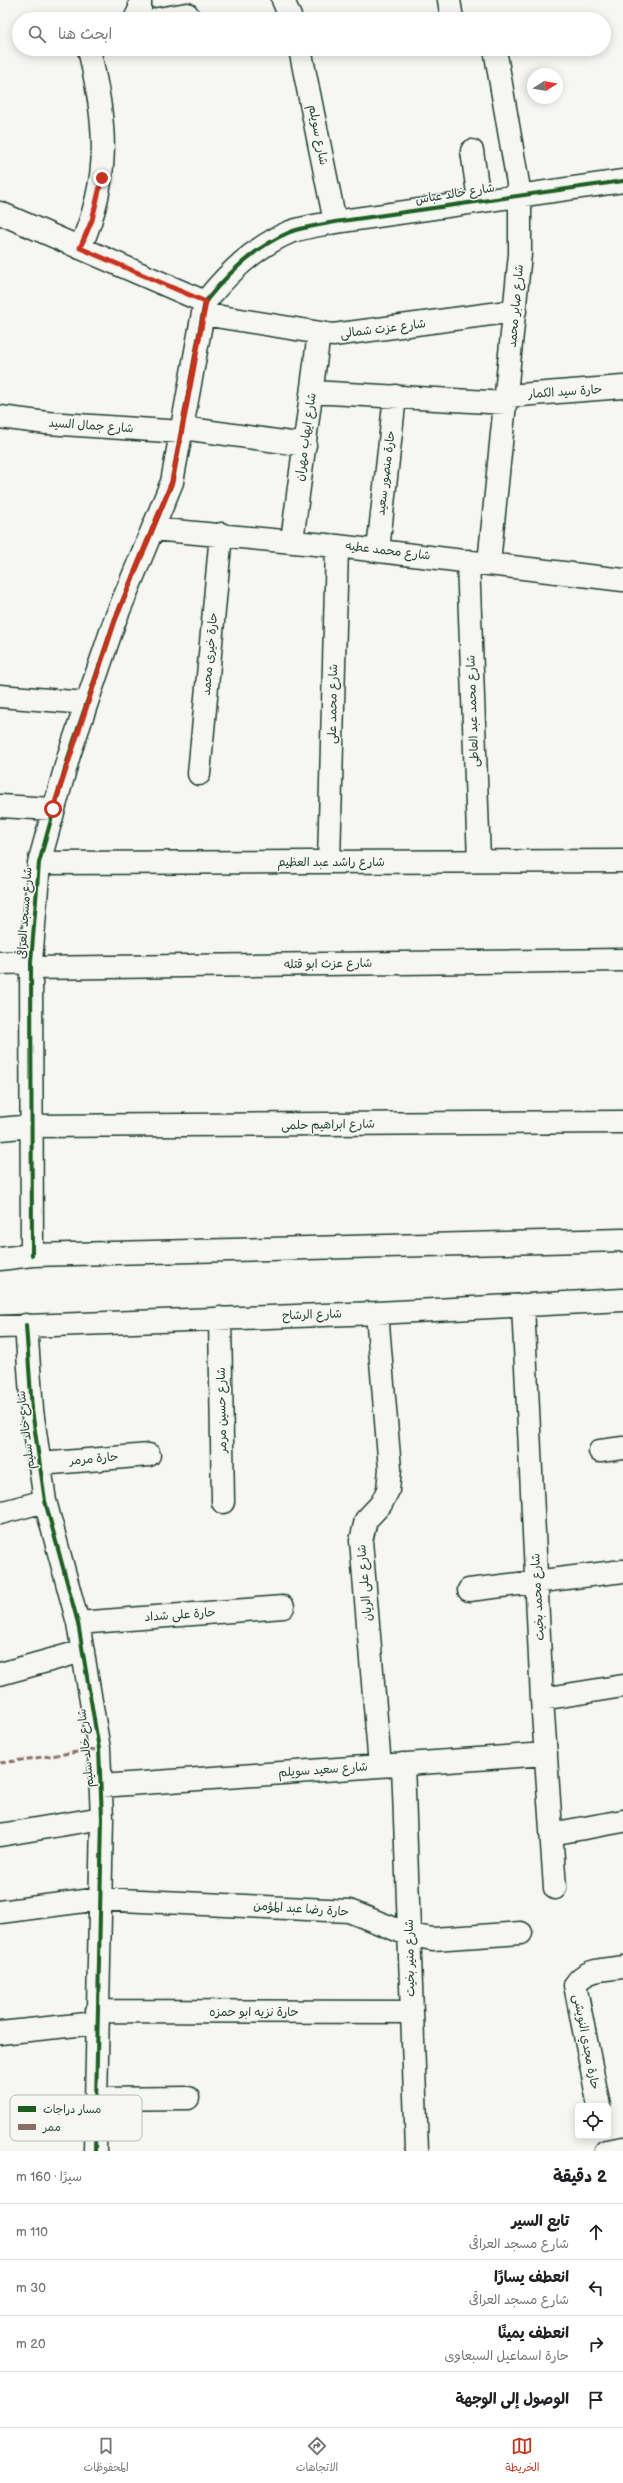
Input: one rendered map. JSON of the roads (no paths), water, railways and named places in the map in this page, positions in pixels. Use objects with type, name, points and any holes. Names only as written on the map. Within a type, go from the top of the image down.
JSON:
[{"type":"street","points":[[138,12],[140,0]]},
{"type":"street","points":[[283,0],[287,12]]},
{"type":"street","points":[[449,0],[451,12]]},
{"type":"street","points":[[80,248],[92,220],[103,170],[104,134],[99,91],[92,56]]},
{"type":"street","name":"شارع سويلم","points":[[301,56],[336,222]]},
{"type":"street","name":"شارع صابر محمد","points":[[479,562],[506,399],[520,254],[520,195],[496,56]]},
{"type":"street","points":[[472,151],[479,200]]},
{"type":"street","name":"شارع خالد عباس","points":[[290,232],[336,222],[623,180]]},
{"type":"street","points":[[0,213],[80,248],[204,308]]},
{"type":"street","name":"شارع مسجد العراقى","points":[[32,1255],[32,965],[39,863],[53,809],[86,703],[115,620],[172,482],[204,308],[224,278],[257,252],[290,232]]},
{"type":"street","name":"شارع عزت شمالى","points":[[204,308],[320,333],[360,333],[515,311]]},
{"type":"street","name":"شارع ايهاب مهران","points":[[292,541],[320,333]]},
{"type":"street","name":"حارة سيد الكمار","points":[[312,392],[506,399],[623,387]]},
{"type":"street","name":"حارة منصور سعيد","points":[[378,550],[395,396]]},
{"type":"street","name":"شارع جمال السيد","points":[[0,417],[47,423],[182,430],[305,445]]},
{"type":"street","name":"شارع محمد عطيه","points":[[153,528],[378,550],[623,580]]},
{"type":"street","name":"حارة خيرى محمد","points":[[200,774],[221,534]]},
{"type":"street","name":"شارع محمد على","points":[[329,862],[337,546]]},
{"type":"street","name":"شارع محمد عبد العاطى","points":[[478,861],[479,562]]},
{"type":"street","points":[[0,696],[86,703]]},
{"type":"street","points":[[0,806],[53,809]]},
{"type":"street","name":"شارع راشد عبد العظيم","points":[[39,863],[623,861]]},
{"type":"street","name":"شارع عزت ابو قتله","points":[[0,963],[32,965],[623,960]]},
{"type":"street","name":"شارع ابراهيم حلمى","points":[[0,1129],[32,1126],[623,1122]]},
{"type":"street","points":[[0,1259],[32,1255],[623,1240]]},
{"type":"street","name":"شارع الرشاح","points":[[0,1327],[377,1313],[623,1300]]},
{"type":"street","name":"شارع محمد بخيت","points":[[523,1305],[538,1582],[542,1699],[555,1888]]},
{"type":"street","name":"شارع على الريان","points":[[377,1313],[390,1469],[388,1490],[381,1504],[366,1520],[361,1540],[380,1766]]},
{"type":"street","name":"شارع حسين مرمر","points":[[220,1318],[223,1502]]},
{"type":"street","name":"شارع خالد سليم","points":[[26,1325],[32,1410],[45,1501],[78,1623],[99,1749],[102,1818],[95,2095]]},
{"type":"street","points":[[600,1451],[623,1448]]},
{"type":"street","name":"حارة مرمر","points":[[40,1464],[149,1454]]},
{"type":"street","points":[[0,1513],[45,1501]]},
{"type":"street","points":[[469,1590],[623,1571]]},
{"type":"street","name":"حارة على شداد","points":[[78,1623],[283,1607]]},
{"type":"street","points":[[0,1674],[83,1651]]},
{"type":"street","points":[[542,1699],[623,1686]]},
{"type":"street","name":"شارع سعيد سويلم","points":[[101,1786],[546,1754]]},
{"type":"street","name":"شارع منير بخيت","points":[[404,1764],[411,2012],[417,2151]]},
{"type":"street","points":[[0,1835],[102,1818]]},
{"type":"street","points":[[551,1834],[623,1821]]},
{"type":"street","name":"حارة رضا عبد المؤمن","points":[[0,1912],[100,1899],[349,1911],[410,1935],[432,1939],[521,1933]]},
{"type":"street","name":"حارة مجدي النويشى","points":[[598,2103],[575,1985],[580,1976],[588,1972],[623,1967]]},
{"type":"street","name":"حارة نزيه ابو حمزه","points":[[0,2033],[97,2017],[411,2012]]},
{"type":"street","points":[[142,2098],[188,2098]]},
{"type":"street","points":[[605,2139],[607,2151],[623,2148]]}]
